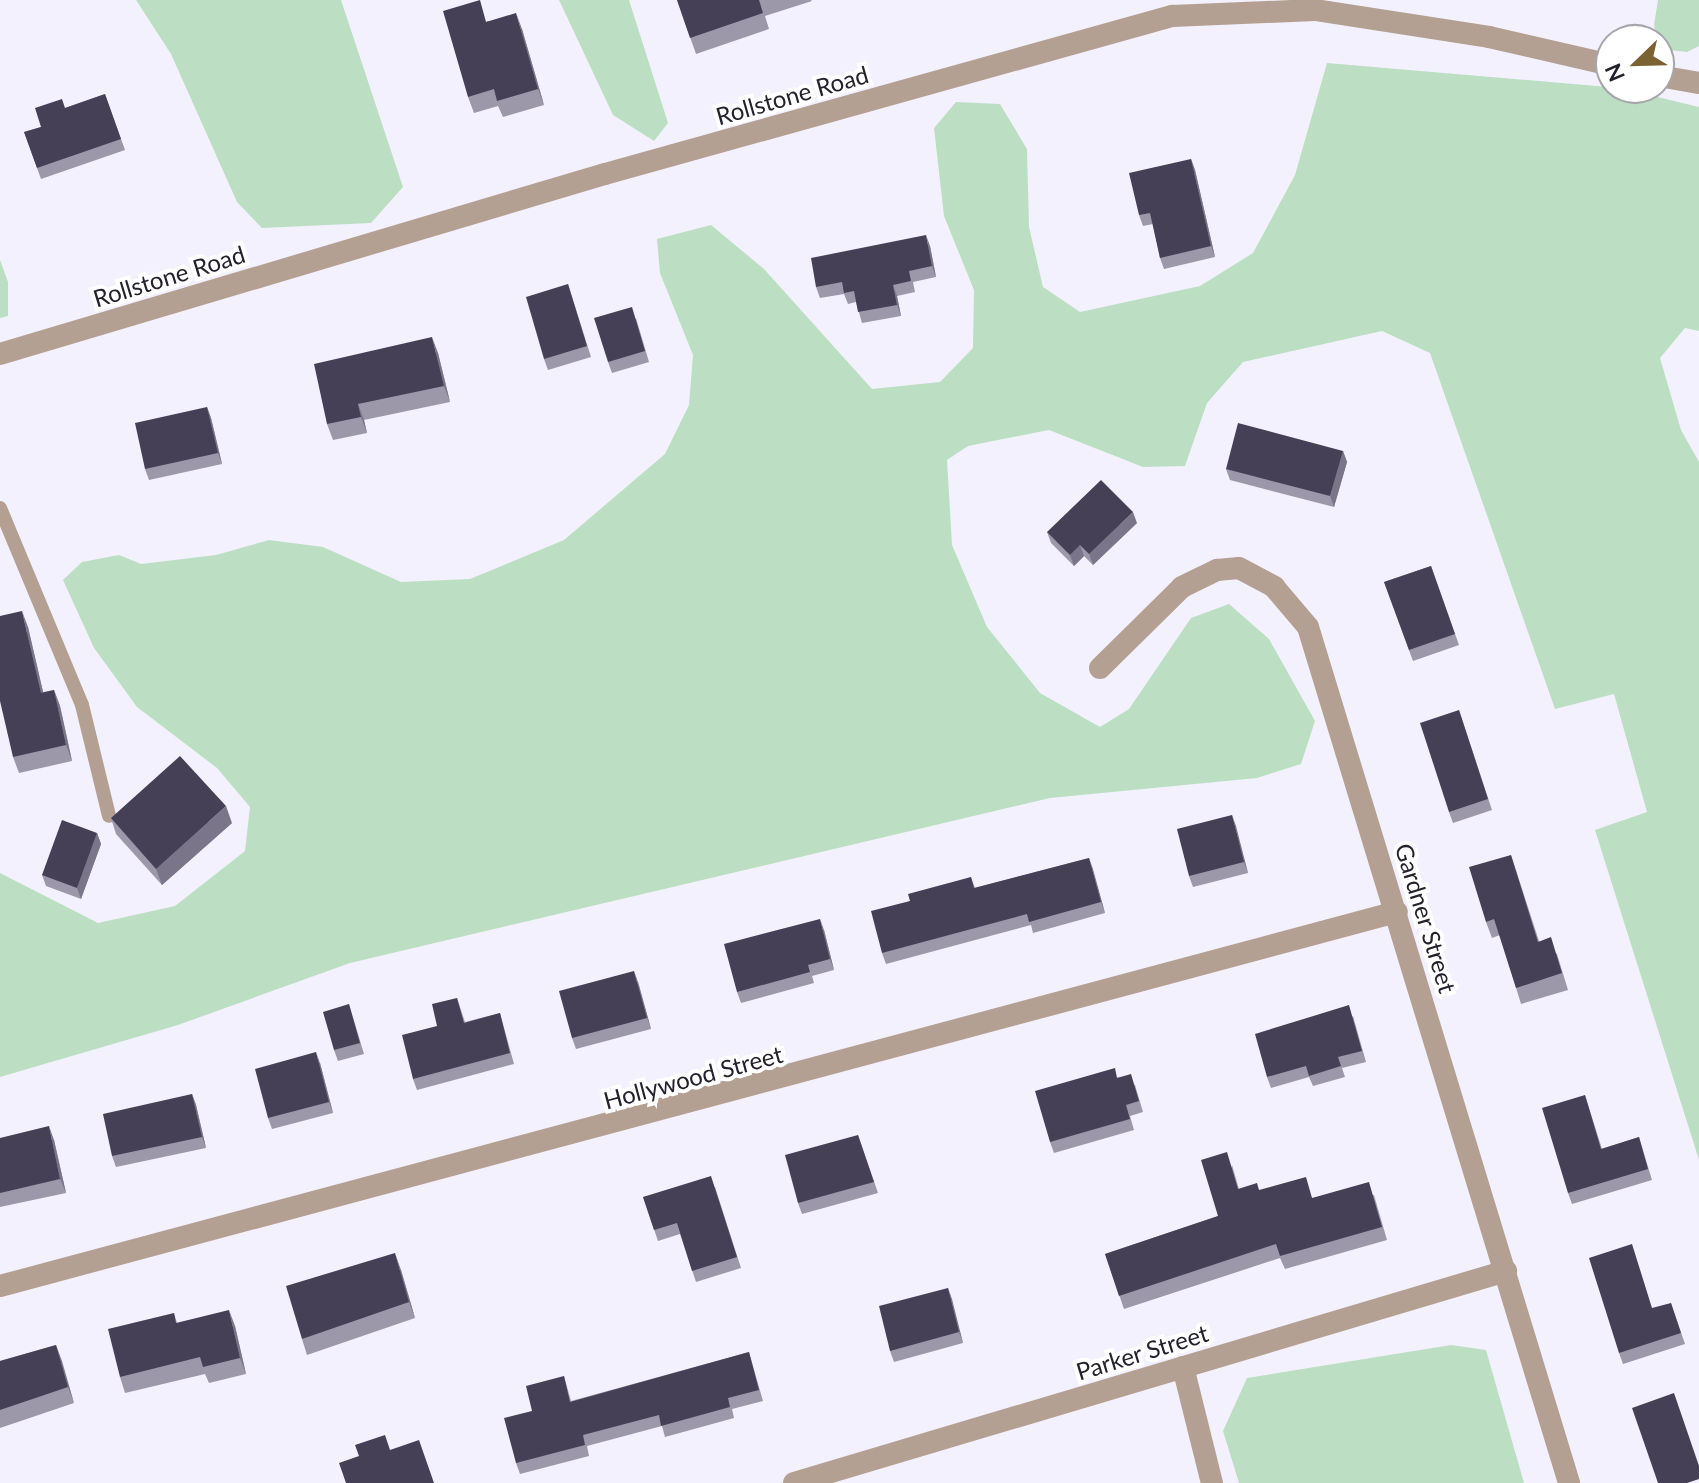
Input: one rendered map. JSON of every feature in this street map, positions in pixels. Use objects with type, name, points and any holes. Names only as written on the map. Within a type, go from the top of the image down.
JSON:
[{"type":"street","name":"Rollstone Road","points":[[0,354],[605,174],[1172,16],[1246,5],[1326,11],[1489,37],[1595,61]]},
{"type":"street","points":[[1675,79],[1699,83]]},
{"type":"street","name":"Gardner Street","points":[[1100,668],[1182,587],[1200,576],[1239,568],[1274,587],[1298,612],[1316,645],[1569,1483]]},
{"type":"street","name":"Hollywood Street","points":[[0,1286],[1397,912]]},
{"type":"street","name":"Parker Street","points":[[795,1483],[1506,1271]]},
{"type":"street","points":[[1183,1367],[1212,1483]]},
{"type":"lane","points":[[0,508],[82,705],[109,816]]},
{"type":"green space","points":[[136,0],[341,0],[403,187],[371,223],[262,228],[237,202],[171,54]]},
{"type":"green space","points":[[559,0],[629,0],[668,123],[654,141],[613,115]]},
{"type":"green space","points":[[1658,0],[1699,0],[1699,46],[1687,52],[1675,51],[1675,24],[1654,24]]},
{"type":"green space","points":[[1327,63],[1595,86],[1595,104],[1675,104],[1675,101],[1699,107],[1699,331],[1685,328],[1660,358],[1681,430],[1699,462],[1699,1160],[1595,830],[1647,812],[1614,694],[1555,709],[1430,353],[1382,331],[1243,362],[1207,403],[1185,466],[1143,467],[1049,430],[968,446],[947,460],[952,545],[987,627],[1040,693],[1100,727],[1129,709],[1191,618],[1229,604],[1269,639],[1315,721],[1301,764],[1257,778],[1050,798],[350,963],[178,1025],[0,1077],[0,873],[98,923],[175,906],[245,851],[250,807],[217,768],[137,707],[94,648],[63,580],[82,562],[119,555],[141,564],[216,555],[269,540],[323,547],[401,582],[470,579],[564,540],[665,454],[689,405],[693,355],[660,273],[657,239],[711,225],[764,269],[872,389],[940,382],[973,348],[974,290],[944,216],[934,128],[956,102],[1000,104],[1027,149],[1029,227],[1043,287],[1080,312],[1200,286],[1253,253],[1295,175]]},
{"type":"green space","points":[[0,260],[8,282],[8,316],[0,318]]},
{"type":"green space","points":[[1451,1345],[1486,1350],[1524,1483],[1239,1483],[1223,1431],[1247,1378]]},
{"type":"building","points":[[480,0],[486,22],[516,13],[538,89],[497,101],[494,89],[468,97],[443,11]]},
{"type":"building","points":[[677,0],[759,0],[763,13],[690,38]]},
{"type":"building","points":[[105,94],[121,139],[37,168],[24,132],[41,127],[35,108],[62,99],[65,108]]},
{"type":"building","points":[[1191,159],[1211,246],[1160,258],[1150,213],[1139,215],[1129,173]]},
{"type":"building","points":[[926,235],[932,266],[909,271],[911,281],[893,285],[897,305],[858,312],[854,291],[844,293],[842,282],[816,287],[811,258]]},
{"type":"building","points":[[568,284],[587,346],[544,359],[526,297]]},
{"type":"building","points":[[632,307],[645,351],[608,362],[594,318]]},
{"type":"building","points":[[432,337],[444,386],[358,404],[361,417],[327,424],[314,364]]},
{"type":"building","points":[[207,407],[218,453],[145,469],[135,423]]},
{"type":"building","points":[[1238,423],[1343,451],[1330,496],[1226,469]]},
{"type":"building","points":[[1101,480],[1133,512],[1089,554],[1080,545],[1070,555],[1047,532]]},
{"type":"building","points":[[1431,566],[1455,634],[1409,650],[1384,582]]},
{"type":"building","points":[[22,611],[41,693],[54,690],[66,745],[13,757],[0,701],[0,616]]},
{"type":"building","points":[[1459,710],[1488,799],[1449,812],[1420,723]]},
{"type":"building","points":[[180,756],[226,806],[156,869],[111,818]]},
{"type":"building","points":[[1232,815],[1244,862],[1189,876],[1177,829]]},
{"type":"building","points":[[62,820],[97,833],[77,888],[42,875]]},
{"type":"building","points":[[1511,855],[1538,942],[1551,937],[1562,973],[1516,988],[1494,919],[1486,922],[1469,867]]},
{"type":"building","points":[[1089,858],[1101,902],[1029,922],[1027,914],[882,953],[871,911],[910,901],[908,894],[971,877],[974,888]]},
{"type":"building","points":[[820,919],[830,959],[808,965],[810,972],[737,992],[724,944]]},
{"type":"building","points":[[634,971],[647,1018],[572,1038],[559,991]]},
{"type":"building","points":[[457,998],[464,1023],[500,1013],[510,1053],[413,1079],[402,1035],[437,1026],[432,1004]]},
{"type":"building","points":[[349,1004],[360,1043],[334,1050],[323,1012]]},
{"type":"building","points":[[1349,1005],[1362,1051],[1338,1057],[1341,1066],[1309,1076],[1306,1066],[1267,1077],[1255,1034]]},
{"type":"building","points":[[316,1052],[329,1102],[268,1118],[255,1069]]},
{"type":"building","points":[[1115,1068],[1117,1078],[1131,1074],[1139,1101],[1126,1105],[1130,1119],[1050,1142],[1035,1091]]},
{"type":"building","points":[[192,1094],[202,1137],[112,1156],[103,1114]]},
{"type":"building","points":[[1585,1095],[1601,1149],[1639,1137],[1648,1169],[1568,1193],[1542,1108]]},
{"type":"building","points":[[49,1126],[60,1179],[0,1193],[0,1138]]},
{"type":"building","points":[[858,1135],[874,1182],[798,1203],[785,1155]]},
{"type":"building","points":[[1227,1152],[1238,1189],[1257,1183],[1259,1190],[1306,1177],[1312,1198],[1369,1182],[1382,1227],[1280,1256],[1276,1244],[1119,1296],[1105,1254],[1218,1216],[1201,1160]]},
{"type":"building","points":[[711,1176],[737,1257],[692,1271],[677,1223],[654,1230],[643,1197]]},
{"type":"building","points":[[1632,1244],[1652,1308],[1671,1303],[1681,1333],[1619,1353],[1589,1258]]},
{"type":"building","points":[[395,1253],[409,1302],[302,1339],[286,1286]]},
{"type":"building","points":[[948,1288],[959,1332],[890,1351],[879,1306]]},
{"type":"building","points":[[229,1310],[240,1358],[203,1367],[200,1357],[120,1377],[108,1329],[174,1313],[176,1323]]},
{"type":"building","points":[[56,1345],[68,1387],[0,1410],[0,1361]]},
{"type":"building","points":[[749,1352],[759,1390],[728,1398],[730,1407],[661,1426],[659,1415],[583,1435],[585,1445],[516,1463],[504,1418],[532,1411],[526,1386],[564,1376],[570,1402]]},
{"type":"building","points":[[1674,1393],[1699,1466],[1699,1479],[1687,1483],[1658,1483],[1632,1408]]},
{"type":"building","points":[[385,1435],[390,1450],[419,1440],[434,1483],[346,1483],[339,1463],[359,1456],[355,1445]]}]
